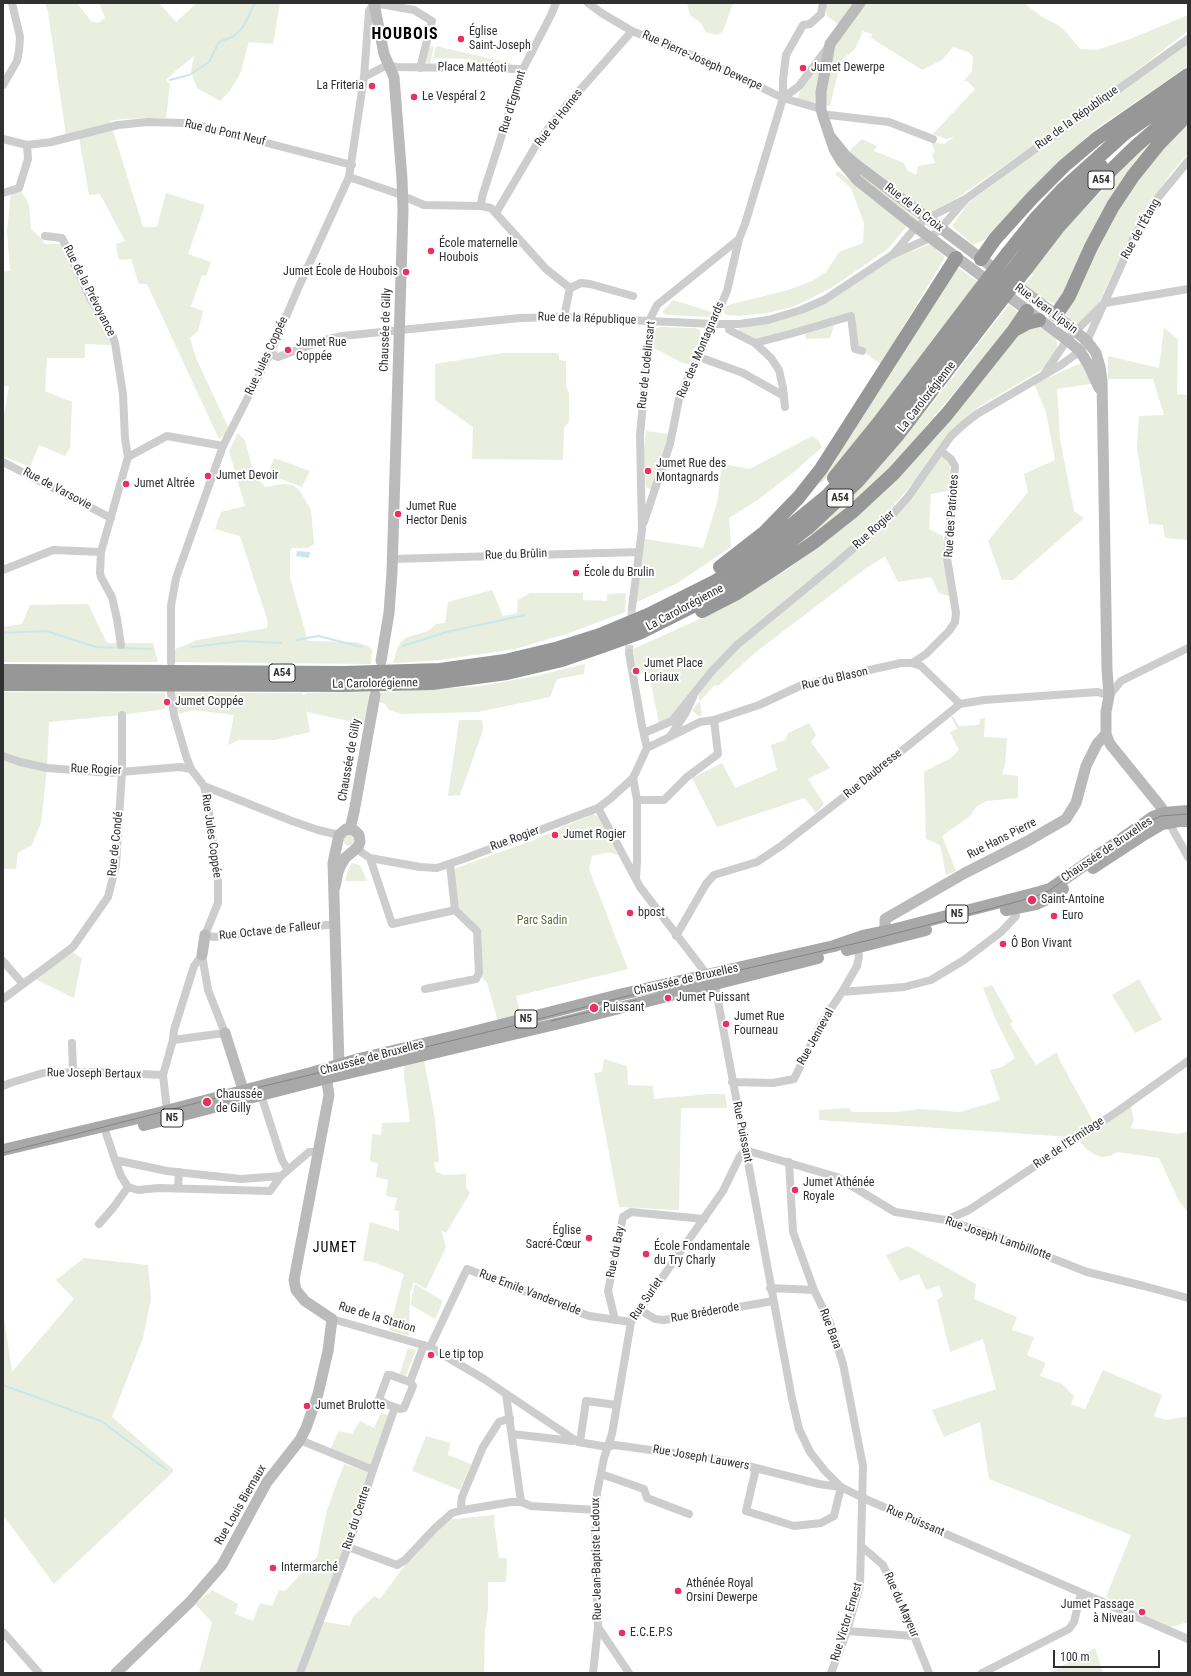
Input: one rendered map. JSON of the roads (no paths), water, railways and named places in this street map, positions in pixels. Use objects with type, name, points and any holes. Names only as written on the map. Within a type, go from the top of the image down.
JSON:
[{"type":"highway","points":[[976,256],[995,239],[1032,198],[1069,162],[1096,139],[1188,75]]},
{"type":"highway","name":"La Carolorégienne","points":[[3,672],[345,673],[440,670],[505,661],[559,648],[600,635],[648,615],[716,581],[761,550],[812,509],[844,480],[890,428],[984,304],[1060,208],[1127,141],[1167,104],[1188,89]]},
{"type":"highway","name":"La Carolorégienne","points":[[1017,262],[1058,226],[1098,183],[1136,146],[1188,101]]},
{"type":"highway","points":[[1056,315],[1068,296],[1113,206],[1133,176],[1158,145],[1188,114]]},
{"type":"highway","points":[[648,615],[731,559],[765,532],[798,498],[821,469],[843,436],[956,258]]},
{"type":"highway","name":"La Carolorégienne","points":[[3,684],[345,685],[432,683],[507,673],[562,660],[639,633],[709,598],[770,557],[809,527],[857,482],[897,436],[984,304]]},
{"type":"highway","points":[[639,633],[666,627],[737,593],[814,542],[841,520],[894,473],[924,440],[947,414],[1014,330],[1027,311]]},
{"type":"highway","points":[[1014,330],[1039,320]]},
{"type":"main road","name":"Chaussée de Bruxelles","points":[[3,1158],[73,1139],[106,1133],[340,1070],[423,1050],[623,994],[776,969],[857,943],[1015,903],[1036,904],[1051,897],[1145,834],[1166,817],[1188,811]]},
{"type":"main road","name":"Chaussée de Bruxelles","points":[[1166,817],[1188,821]]},
{"type":"main road","name":"Chaussée de Bruxelles","points":[[857,943],[863,936],[885,936],[1015,903]]},
{"type":"main road","name":"Chaussée de Bruxelles","points":[[3,1150],[167,1110],[245,1095],[261,1096],[326,1074]]},
{"type":"street","points":[[3,85],[17,61],[19,51],[20,37],[12,3]]},
{"type":"street","points":[[364,77],[369,11],[374,3]]},
{"type":"street","name":"Place Mattéoti","points":[[374,3],[414,10],[432,21],[420,68]]},
{"type":"street","name":"Chaussée de Gilly","points":[[374,3],[384,54],[387,65],[394,77],[402,196],[392,559],[389,613],[381,661]]},
{"type":"street","name":"Rue d'Egmont","points":[[481,206],[482,197],[523,69],[556,3]]},
{"type":"street","name":"Rue Pierre-Joseph Dewerpe","points":[[588,3],[602,14],[632,31],[706,61],[783,98],[829,115],[889,122],[933,139]]},
{"type":"street","name":"Rue de Lodelinsart","points":[[632,607],[642,530],[640,435],[652,313],[658,305],[739,239],[746,224],[783,98],[783,80],[786,55],[803,25],[810,24],[821,14],[822,3]]},
{"type":"street","name":"Rue de la Croix","points":[[783,98],[799,86],[860,3]]},
{"type":"street","name":"Rue de Hornes","points":[[496,213],[538,142],[566,106],[632,31]]},
{"type":"street","name":"Rue de la République","points":[[892,255],[916,227],[928,218],[967,198],[1188,39]]},
{"type":"street","name":"Rue de la Croix","points":[[830,44],[821,86],[822,112],[829,136],[841,162],[852,175],[916,227],[997,288]]},
{"type":"street","points":[[364,77],[387,65]]},
{"type":"street","name":"Place Mattéoti","points":[[387,65],[420,68],[523,69]]},
{"type":"street","name":"Rue Jules Coppée","points":[[171,662],[171,606],[173,588],[223,446],[270,354],[349,177],[364,77]]},
{"type":"street","name":"Rue du Pont Neuf","points":[[3,139],[27,145],[51,142],[88,131],[118,125],[166,122],[205,127],[352,165]]},
{"type":"street","name":"Rue de la Croix","points":[[829,136],[845,155],[858,166],[1005,277]]},
{"type":"street","points":[[3,193],[19,188],[28,160],[27,145]]},
{"type":"street","name":"Rue de l'Étang","points":[[1080,351],[1087,341],[1105,303],[1134,237],[1157,199],[1188,161]]},
{"type":"street","points":[[349,177],[424,205],[481,206],[491,208],[546,269],[570,288]]},
{"type":"street","name":"Rue de la République","points":[[270,354],[278,357],[334,338],[520,318],[564,317],[713,324],[768,320],[801,310],[824,300],[892,255],[930,238],[941,228],[967,198]]},
{"type":"street","name":"Rue de la Prévoyance","points":[[45,236],[62,238],[91,300],[112,334],[123,394],[125,439],[128,458]]},
{"type":"street","name":"Rue des Montagnards","points":[[642,530],[648,507],[670,444],[680,394],[713,324],[729,284],[739,239]]},
{"type":"street","points":[[956,258],[976,256],[978,274]]},
{"type":"street","name":"Rue Jean Lipsin","points":[[1005,277],[1056,315],[1087,341],[1096,353],[1100,367],[1102,400]]},
{"type":"street","points":[[570,288],[581,283],[590,284],[633,296]]},
{"type":"street","points":[[564,317],[570,288]]},
{"type":"street","name":"Rue Jean Lipsin","points":[[997,288],[1080,351]]},
{"type":"street","points":[[1021,289],[1026,301],[1027,311]]},
{"type":"street","points":[[1105,303],[1188,289]]},
{"type":"street","name":"Rue de l'Étang","points":[[1067,340],[1105,303]]},
{"type":"street","points":[[1039,320],[1056,315]]},
{"type":"street","points":[[755,343],[851,316],[855,349],[862,351]]},
{"type":"street","points":[[729,324],[729,330],[755,343],[771,358],[779,370],[785,407]]},
{"type":"street","name":"Rue Rogier","points":[[1045,373],[1067,340]]},
{"type":"street","points":[[1080,351],[1096,379],[1102,400],[1107,670],[1109,696],[1106,712],[1106,734],[1110,744],[1161,807],[1188,857]]},
{"type":"street","name":"Rue Rogier","points":[[698,687],[737,645],[891,516],[908,497],[951,436],[977,414],[1061,365],[1080,351]]},
{"type":"street","points":[[698,357],[743,373],[784,396]]},
{"type":"street","points":[[121,645],[112,597],[101,577],[102,552],[128,458],[166,436],[223,446]]},
{"type":"street","name":"Rue des Patriotes","points":[[912,663],[926,654],[949,631],[955,622],[956,612],[947,558],[955,466],[951,459],[941,451]]},
{"type":"street","name":"Rue de Varsovie","points":[[3,462],[111,518]]},
{"type":"street","points":[[3,570],[53,550],[102,552]]},
{"type":"street","name":"Rue du Brûlin","points":[[392,559],[639,552]]},
{"type":"street","points":[[1109,696],[1122,681],[1188,648]]},
{"type":"street","points":[[629,653],[647,748]]},
{"type":"street","name":"Rue du Blason","points":[[647,748],[700,722],[714,720],[759,705],[802,686],[901,663],[912,663]]},
{"type":"street","points":[[912,663],[921,666],[960,704]]},
{"type":"street","points":[[644,733],[672,721],[698,687]]},
{"type":"street","points":[[671,736],[685,714],[698,687]]},
{"type":"street","name":"Rue Daubresse","points":[[676,936],[706,884],[714,875],[757,862],[781,846],[864,782],[960,704],[984,700],[1098,692],[1109,696]]},
{"type":"street","name":"Rue Jules Coppée","points":[[171,693],[174,715],[191,769],[204,786],[208,804],[217,874],[218,903],[205,935]]},
{"type":"street","name":"Chaussée de Gilly","points":[[350,828],[375,695]]},
{"type":"street","points":[[676,714],[685,714],[700,722]]},
{"type":"street","name":"Rue de Condé","points":[[3,999],[73,946],[108,897],[116,865],[122,772],[122,715]]},
{"type":"street","points":[[637,800],[664,800],[687,777],[718,754],[714,720]]},
{"type":"street","name":"Rue Hans Pierre","points":[[885,936],[885,918],[965,873],[1066,820],[1076,803],[1086,766],[1097,744],[1106,734]]},
{"type":"street","name":"Rue Rogier","points":[[370,858],[420,867],[437,868],[598,808],[633,778],[647,748]]},
{"type":"street","name":"Rue Rogier","points":[[3,756],[20,762],[47,768],[87,772],[122,772],[180,767],[191,769]]},
{"type":"street","points":[[633,778],[637,800],[636,879]]},
{"type":"street","points":[[204,786],[339,839],[344,849],[348,851],[356,848]]},
{"type":"street","name":"Rue Puissant","points":[[598,808],[636,879],[716,990],[770,1288],[792,1400],[799,1429],[810,1452],[825,1471],[841,1487],[863,1498],[1188,1640]]},
{"type":"street","points":[[335,887],[341,864],[356,848],[360,840],[359,835],[350,828],[344,830],[339,839],[333,864],[335,887],[340,1070]]},
{"type":"street","points":[[356,848],[370,858],[392,924],[455,910]]},
{"type":"street","points":[[425,989],[476,979],[478,977],[477,931],[455,910],[450,864]]},
{"type":"street","points":[[842,992],[904,987],[931,980],[964,960],[1001,932],[1016,916],[1015,903]]},
{"type":"street","name":"Rue Octave de Falleur","points":[[205,935],[214,937],[336,924]]},
{"type":"street","points":[[205,935],[202,955],[208,990],[225,1033],[245,1095]]},
{"type":"street","name":"Rue Jenneval","points":[[732,1082],[773,1083],[794,1078],[822,1022],[857,966],[859,957],[857,943]]},
{"type":"street","points":[[167,1110],[163,1075],[173,1040],[174,1030],[194,966],[202,955]]},
{"type":"street","points":[[3,961],[23,984]]},
{"type":"street","points":[[173,1040],[225,1033]]},
{"type":"street","points":[[72,1043],[73,1072]]},
{"type":"street","name":"Rue de l'Ermitage","points":[[946,1220],[969,1210],[1118,1111],[1188,1061]]},
{"type":"street","name":"Rue Joseph Bertaux","points":[[3,1086],[43,1073],[73,1072],[163,1075]]},
{"type":"street","name":"Rue de la Station","points":[[326,1074],[329,1096],[294,1280],[296,1290],[305,1301],[332,1319],[427,1346],[484,1379],[579,1442],[608,1447]]},
{"type":"street","points":[[261,1096],[282,1160],[288,1170]]},
{"type":"street","points":[[106,1133],[121,1176],[128,1187],[138,1190],[178,1188],[270,1191],[281,1176],[309,1152],[318,1152]]},
{"type":"street","name":"Rue Joseph Lambillotte","points":[[745,1150],[836,1177],[895,1212],[946,1220],[990,1234],[1087,1272],[1188,1298]]},
{"type":"street","name":"Rue Surlet","points":[[608,1447],[612,1434],[631,1322],[723,1191],[739,1158],[745,1150]]},
{"type":"street","points":[[116,1160],[179,1172],[230,1178],[241,1179],[281,1176]]},
{"type":"street","name":"Rue Bara","points":[[789,1162],[793,1232],[814,1290],[830,1323],[843,1364],[863,1466],[863,1498]]},
{"type":"street","points":[[178,1188],[179,1172]]},
{"type":"street","points":[[229,1190],[230,1178]]},
{"type":"street","points":[[99,1224],[128,1187]]},
{"type":"street","name":"Rue du Bay","points":[[615,1320],[608,1291],[623,1217],[631,1212],[704,1219]]},
{"type":"street","name":"Rue Emile Vandervelde","points":[[427,1346],[467,1270],[589,1316],[631,1322]]},
{"type":"street","points":[[770,1288],[814,1290]]},
{"type":"street","name":"Rue Bréderode","points":[[640,1310],[655,1319],[664,1320],[773,1301]]},
{"type":"street","name":"Rue Louis Biernaux","points":[[116,1673],[190,1602],[222,1565],[267,1482],[300,1440],[306,1428],[318,1394],[328,1350],[332,1319]]},
{"type":"street","points":[[410,1382],[427,1346]]},
{"type":"street","points":[[388,1375],[410,1382],[413,1386],[405,1407],[402,1409],[395,1407],[379,1399],[388,1375]]},
{"type":"street","points":[[506,1394],[521,1502]]},
{"type":"street","points":[[512,1434],[579,1442],[586,1400],[617,1405]]},
{"type":"street","name":"Rue du Centre","points":[[300,1673],[348,1547],[395,1407]]},
{"type":"street","points":[[463,1510],[461,1505],[462,1497],[483,1447],[499,1422],[510,1418]]},
{"type":"street","points":[[300,1440],[373,1470]]},
{"type":"street","name":"Rue Joseph Lauwers","points":[[608,1447],[615,1444],[694,1455],[728,1461],[819,1484],[841,1487]]},
{"type":"street","name":"Rue Jean-Baptiste Ledoux","points":[[593,1673],[598,1627],[595,1546],[596,1493],[608,1447]]},
{"type":"street","points":[[756,1468],[746,1511],[794,1526],[821,1523],[834,1516],[841,1487]]},
{"type":"street","points":[[601,1474],[644,1489],[647,1498],[689,1514]]},
{"type":"street","name":"Rue Victor Ernest","points":[[831,1673],[847,1631],[860,1585],[863,1498]]},
{"type":"street","points":[[348,1547],[397,1565],[405,1560],[435,1528],[452,1513],[512,1502],[521,1502],[532,1506],[596,1510]]},
{"type":"street","name":"Rue du Mayeur","points":[[861,1546],[883,1565],[900,1601],[929,1673]]},
{"type":"street","points":[[982,1673],[1069,1629],[1074,1622],[1081,1593]]},
{"type":"street","points":[[598,1627],[629,1673]]},
{"type":"street","points":[[847,1631],[914,1636]]},
{"type":"street","points":[[3,1632],[39,1673]]},
{"type":"water","points":[[297,551],[310,552],[309,558],[296,556]]},
{"type":"waterway","points":[[170,80],[189,75],[209,62],[219,42],[234,36],[243,27],[255,3]]},
{"type":"waterway","points":[[402,646],[447,632],[525,615]]},
{"type":"waterway","points":[[3,633],[46,631],[96,647],[152,649]]},
{"type":"waterway","points":[[297,640],[318,636],[362,647]]},
{"type":"waterway","points":[[191,647],[243,641],[281,643]]},
{"type":"waterway","points":[[3,1385],[101,1421],[167,1470]]},
{"type":"tunnel","points":[[629,653],[632,607]]},
{"type":"tram line","points":[[3,1153],[235,1093],[500,1029],[623,997],[870,940],[1035,897],[1050,890],[1144,824],[1161,816],[1188,814]]},
{"type":"tram line","points":[[551,1021],[636,1000]]},
{"type":"place","name":"Église Saint-Joseph","points":[[461,39]]},
{"type":"place","name":"Jumet Dewerpe","points":[[803,68]]},
{"type":"place","name":"La Friteria","points":[[372,86]]},
{"type":"place","name":"Le Vespéral 2","points":[[414,97]]},
{"type":"place","name":"École maternelle Houbois","points":[[431,251]]},
{"type":"place","name":"Jumet École de Houbois","points":[[406,272]]},
{"type":"place","name":"Jumet Rue Coppée","points":[[288,350]]},
{"type":"place","name":"Jumet Rue des Montagnards","points":[[648,471]]},
{"type":"place","name":"Jumet Devoir","points":[[208,476]]},
{"type":"place","name":"Jumet Altrée","points":[[126,484]]},
{"type":"place","name":"Jumet Rue Hector Denis","points":[[398,514]]},
{"type":"place","name":"École du Brulin","points":[[576,573]]},
{"type":"place","name":"Jumet Place Loriaux","points":[[636,671]]},
{"type":"place","name":"Jumet Coppée","points":[[167,702]]},
{"type":"place","name":"Jumet Rogier","points":[[555,835]]},
{"type":"place","name":"Saint-Antoine","points":[[1032,900]]},
{"type":"place","name":"bpost","points":[[630,913]]},
{"type":"place","name":"Euro","points":[[1054,916]]},
{"type":"place","name":"Ô Bon Vivant","points":[[1003,944]]},
{"type":"place","name":"Jumet Puissant","points":[[668,998]]},
{"type":"place","name":"Puissant","points":[[594,1008]]},
{"type":"place","name":"Jumet Rue Fourneau","points":[[726,1024]]},
{"type":"place","name":"Chaussée de Gilly","points":[[207,1102]]},
{"type":"place","name":"Jumet Athénée Royale","points":[[795,1190]]},
{"type":"place","name":"Église Sacré-Cœur","points":[[589,1238]]},
{"type":"place","name":"École Fondamentale du Try Charly","points":[[646,1254]]},
{"type":"place","name":"Le tip top","points":[[431,1355]]},
{"type":"place","name":"Jumet Brulotte","points":[[307,1406]]},
{"type":"place","name":"Intermarché","points":[[273,1568]]},
{"type":"place","name":"Athénée Royal Orsini Dewerpe","points":[[678,1591]]},
{"type":"place","name":"Jumet Passage à Niveau","points":[[1142,1612]]},
{"type":"place","name":"E.C.E.P.S","points":[[622,1633]]},
{"type":"district","name":"HOUBOIS","points":[[405,35]]},
{"type":"district","name":"JUMET","points":[[335,1248]]},
{"type":"park label","name":"Parc Sadin","points":[[542,921]]}]
